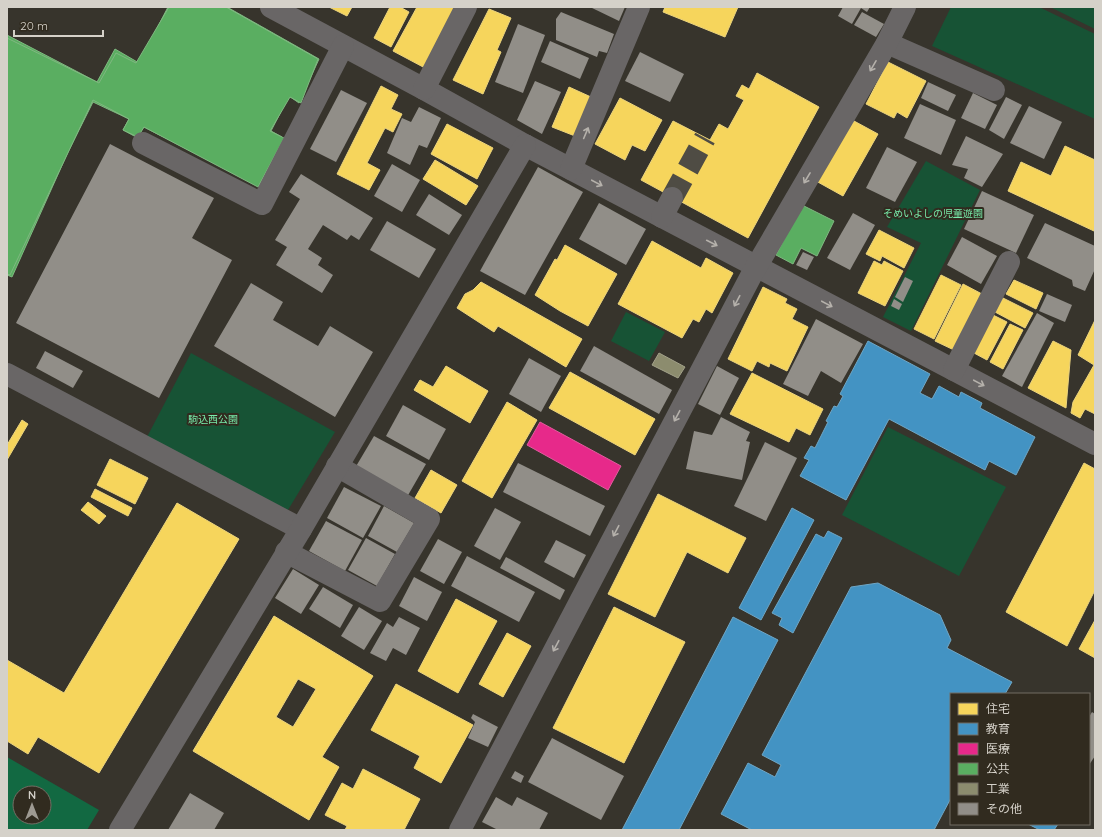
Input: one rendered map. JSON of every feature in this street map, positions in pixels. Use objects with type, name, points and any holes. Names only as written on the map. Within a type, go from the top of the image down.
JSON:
[{"type":"street","points":[[272,7],[525,145],[1095,444]]},
{"type":"street","points":[[424,89],[466,7]]},
{"type":"street","points":[[571,169],[639,7]]},
{"type":"street","points":[[460,830],[756,266],[887,43],[905,7]]},
{"type":"street","points":[[887,43],[994,90]]},
{"type":"street","points":[[143,143],[262,204],[343,46]]},
{"type":"street","points":[[120,830],[301,529],[525,145]]},
{"type":"street","points":[[662,217],[672,198]]},
{"type":"street","points":[[954,370],[1009,262]]},
{"type":"street","points":[[7,374],[301,529]]},
{"type":"street","points":[[286,552],[380,601],[429,519],[337,466]]},
{"type":"green space","points":[[951,7],[1039,7],[1095,34],[1095,119],[932,46]]},
{"type":"green space","points":[[1050,7],[1095,7],[1095,29]]},
{"type":"green space","name":"そめいよしの児童遊園","points":[[926,161],[980,190],[911,331],[883,317],[921,243],[887,227]]},
{"type":"green space","points":[[626,312],[665,332],[649,361],[611,341]]},
{"type":"green space","name":"駒込西公園","points":[[191,353],[335,432],[288,510],[147,437]]},
{"type":"green space","points":[[888,427],[1006,487],[959,576],[842,515]]},
{"type":"green space","points":[[7,757],[99,810],[87,830],[7,830]]},
{"type":"building: 住宅","points":[[329,7],[352,7],[347,16]]},
{"type":"building: 住宅","points":[[390,7],[400,7],[409,12],[391,47],[374,38]]},
{"type":"building: 住宅","points":[[417,7],[458,7],[425,68],[393,51]]},
{"type":"building: 住宅","points":[[665,7],[738,7],[725,37],[663,12]]},
{"type":"building: 住宅","points":[[489,9],[511,18],[497,50],[501,52],[483,94],[453,80]]},
{"type":"building: 住宅","points":[[888,62],[926,81],[907,118],[897,112],[894,118],[866,104]]},
{"type":"building: 住宅","points":[[757,73],[819,107],[748,238],[641,180],[673,121],[710,140],[719,124],[728,129],[744,100],[736,96],[742,85],[749,89]]},
{"type":"building: 住宅","points":[[381,86],[398,95],[391,109],[402,114],[393,132],[385,128],[367,163],[380,170],[369,190],[337,174]]},
{"type":"building: 住宅","points":[[569,87],[591,97],[575,136],[552,127]]},
{"type":"building: 住宅","points":[[620,98],[662,120],[645,151],[632,145],[625,160],[595,144]]},
{"type":"building: 住宅","points":[[854,121],[878,134],[843,196],[816,181]]},
{"type":"building: 住宅","points":[[447,124],[493,148],[477,179],[431,154]]},
{"type":"building: 住宅","points":[[1065,146],[1095,160],[1094,231],[1008,191],[1021,162],[1051,176]]},
{"type":"building: 住宅","points":[[435,160],[478,186],[466,205],[423,179]]},
{"type":"building: 住宅","points":[[879,230],[914,248],[904,268],[882,256],[880,261],[866,254]]},
{"type":"building: 住宅","points":[[652,241],[701,268],[706,258],[733,273],[712,313],[706,309],[699,322],[693,319],[682,338],[618,304]]},
{"type":"building: 住宅","points":[[565,245],[617,274],[588,326],[535,295],[555,259],[557,260]]},
{"type":"building: 住宅","points":[[874,261],[882,265],[884,261],[903,271],[885,306],[858,293]]},
{"type":"building: 住宅","points":[[941,275],[961,285],[934,339],[914,329]]},
{"type":"building: 住宅","points":[[1014,280],[1043,293],[1036,309],[1006,294]]},
{"type":"building: 住宅","points":[[481,282],[582,339],[566,367],[498,326],[494,332],[457,308],[465,294],[473,290]]},
{"type":"building: 住宅","points":[[963,284],[982,294],[954,350],[935,341]]},
{"type":"building: 住宅","points":[[763,287],[787,299],[785,303],[797,309],[792,319],[808,327],[787,371],[770,363],[769,367],[757,361],[752,371],[728,359]]},
{"type":"building: 住宅","points":[[1003,298],[1033,313],[1025,328],[995,312]]},
{"type":"building: 住宅","points":[[993,315],[1007,322],[987,360],[974,353]]},
{"type":"building: 住宅","points":[[1095,320],[1095,414],[1085,409],[1080,418],[1071,413],[1073,402],[1094,365],[1078,355]]},
{"type":"building: 住宅","points":[[1010,324],[1023,330],[1003,369],[990,362]]},
{"type":"building: 住宅","points":[[1053,341],[1071,350],[1066,408],[1028,388]]},
{"type":"building: 住宅","points":[[446,366],[488,391],[470,423],[414,390],[420,380],[433,387]]},
{"type":"building: 住宅","points":[[570,372],[655,419],[635,455],[549,408]]},
{"type":"building: 住宅","points":[[752,373],[823,409],[810,435],[796,428],[789,442],[730,414]]},
{"type":"building: 住宅","points":[[507,402],[537,420],[492,498],[462,481]]},
{"type":"building: 住宅","points":[[22,420],[28,424],[7,460],[7,445]]},
{"type":"building: 住宅","points":[[110,459],[148,478],[135,504],[97,485]]},
{"type":"building: 住宅","points":[[1084,463],[1095,469],[1095,590],[1067,646],[1006,612]]},
{"type":"building: 住宅","points":[[431,470],[457,485],[441,513],[415,498]]},
{"type":"building: 住宅","points":[[95,489],[132,508],[128,516],[91,497]]},
{"type":"building: 住宅","points":[[658,494],[746,538],[728,573],[687,552],[655,617],[608,594]]},
{"type":"building: 住宅","points":[[88,502],[106,516],[99,524],[81,510]]},
{"type":"building: 住宅","points":[[177,503],[239,539],[99,773],[38,737],[28,754],[7,741],[7,660],[64,693]]},
{"type":"building: 住宅","points":[[456,599],[497,621],[458,693],[418,671]]},
{"type":"building: 住宅","points":[[614,607],[685,642],[624,763],[553,728]]},
{"type":"building: 住宅","points":[[274,616],[373,676],[322,757],[339,767],[309,820],[193,751]],"holes":[[[298,679],[316,689],[293,727],[276,717]]]},
{"type":"building: 住宅","points":[[1095,620],[1095,658],[1079,649]]},
{"type":"building: 住宅","points":[[507,633],[531,646],[503,697],[479,684]]},
{"type":"building: 住宅","points":[[396,684],[473,725],[441,783],[414,768],[420,756],[371,730]]},
{"type":"building: 住宅","points":[[363,769],[420,799],[404,830],[345,830],[347,826],[325,815],[342,783],[353,789]]},
{"type":"building: 教育","points":[[868,341],[930,374],[920,393],[932,399],[939,386],[959,397],[961,392],[982,403],[980,408],[1035,437],[1016,475],[989,461],[985,470],[889,419],[846,500],[800,476],[809,460],[804,458],[811,446],[815,448],[828,422],[826,421],[834,406],[837,407],[843,396],[840,394]]},
{"type":"building: 教育","points":[[792,508],[814,520],[761,620],[739,608]]},
{"type":"building: 教育","points":[[828,531],[842,538],[793,633],[779,625],[782,618],[772,613],[816,534],[824,538]]},
{"type":"building: 教育","points":[[878,583],[940,615],[951,640],[947,648],[1012,682],[1006,693],[950,693],[950,800],[934,830],[752,830],[721,814],[748,763],[775,777],[781,765],[762,755],[851,587]]},
{"type":"building: 教育","points":[[733,617],[778,640],[679,830],[622,830]]},
{"type":"building: 教育","points":[[1030,825],[1057,825],[1054,830],[1040,830]]},
{"type":"building: 医療","points":[[540,422],[621,466],[608,490],[527,445]]},
{"type":"building: 公共","points":[[168,7],[227,7],[319,59],[299,103],[289,96],[271,131],[282,137],[259,186],[144,127],[136,137],[123,130],[129,119],[93,102],[68,152],[12,277],[7,275],[7,35],[97,82],[115,49],[139,63]]},
{"type":"building: 公共","points":[[169,7],[226,7],[318,59],[301,103],[290,97],[270,131],[284,138],[258,187],[144,127],[138,137],[123,130],[129,119],[93,100],[10,275],[7,274],[7,38],[99,83],[116,53],[136,63]]},
{"type":"building: 公共","points":[[802,205],[834,221],[817,256],[801,248],[793,264],[776,255]]},
{"type":"building: 工業","points":[[659,353],[685,367],[678,378],[652,365]]},
{"type":"building: その他","points":[[590,7],[625,7],[619,21]]},
{"type":"building: その他","points":[[843,7],[870,7],[867,12],[861,8],[852,24],[838,16]]},
{"type":"building: その他","points":[[561,12],[614,34],[607,53],[599,51],[597,57],[556,40],[556,19]]},
{"type":"building: その他","points":[[862,12],[884,24],[876,37],[854,25]]},
{"type":"building: その他","points":[[518,24],[545,35],[523,93],[495,82]]},
{"type":"building: その他","points":[[550,41],[589,58],[580,79],[541,62]]},
{"type":"building: その他","points":[[640,52],[684,74],[670,102],[625,81]]},
{"type":"building: その他","points":[[535,81],[561,92],[542,134],[517,120]]},
{"type":"building: その他","points":[[928,82],[956,95],[948,111],[921,98]]},
{"type":"building: その他","points":[[341,90],[367,103],[336,162],[310,149]]},
{"type":"building: その他","points":[[973,93],[997,105],[985,129],[961,118]]},
{"type":"building: その他","points":[[1006,97],[1022,105],[1004,139],[989,130]]},
{"type":"building: その他","points":[[920,104],[956,120],[941,155],[904,138]]},
{"type":"building: その他","points":[[1029,106],[1062,122],[1044,159],[1010,143]]},
{"type":"building: その他","points":[[419,107],[441,118],[427,148],[419,145],[410,165],[387,153],[402,118],[411,122]]},
{"type":"building: その他","points":[[966,136],[1003,154],[982,187],[964,178],[968,169],[952,165]]},
{"type":"building: その他","points":[[110,144],[214,198],[192,238],[232,260],[159,398],[16,323]]},
{"type":"building: その他","points":[[887,147],[917,162],[895,202],[866,188]]},
{"type":"building: その他","points":[[392,164],[420,180],[402,212],[374,196]]},
{"type":"building: その他","points":[[538,167],[583,192],[525,295],[480,271]]},
{"type":"building: その他","points":[[301,174],[373,218],[359,240],[351,235],[347,240],[323,225],[308,249],[322,258],[318,265],[333,275],[322,293],[276,265],[287,247],[275,240],[300,199],[289,192]]},
{"type":"building: その他","points":[[982,191],[1034,215],[1016,253],[964,229]]},
{"type":"building: その他","points":[[429,194],[462,215],[449,235],[416,215]]},
{"type":"building: その他","points":[[599,203],[646,229],[626,265],[579,239]]},
{"type":"building: その他","points":[[853,213],[875,225],[850,270],[827,258]]},
{"type":"building: その他","points":[[387,221],[436,249],[419,278],[370,250]]},
{"type":"building: その他","points":[[1045,223],[1095,246],[1095,269],[1085,291],[1073,286],[1072,280],[1027,258]]},
{"type":"building: その他","points":[[962,237],[997,256],[981,284],[947,265]]},
{"type":"building: その他","points":[[803,252],[814,257],[807,270],[796,265]]},
{"type":"building: その他","points":[[905,277],[913,281],[903,302],[895,297]]},
{"type":"building: その他","points":[[251,283],[283,302],[273,320],[318,346],[330,326],[373,352],[335,417],[214,346]]},
{"type":"building: その他","points":[[1047,294],[1072,305],[1065,322],[1039,311]]},
{"type":"building: その他","points":[[894,299],[902,304],[899,310],[891,306]]},
{"type":"building: その他","points":[[1037,313],[1054,323],[1022,387],[1002,376]]},
{"type":"building: その他","points":[[816,319],[863,344],[841,383],[821,371],[808,396],[783,384]]},
{"type":"building: その他","points":[[594,346],[672,390],[659,414],[580,371]]},
{"type":"building: その他","points":[[45,351],[83,371],[73,388],[36,368]]},
{"type":"building: その他","points":[[529,358],[561,376],[541,412],[509,394]]},
{"type":"building: その他","points":[[717,366],[739,378],[720,415],[698,404]]},
{"type":"building: その他","points":[[403,405],[446,429],[429,460],[386,436]]},
{"type":"building: その他","points":[[721,417],[750,432],[746,441],[750,442],[742,480],[686,469],[694,431],[712,435]]},
{"type":"building: その他","points":[[374,436],[426,464],[407,497],[355,468]]},
{"type":"building: その他","points":[[765,442],[797,458],[766,521],[734,506]]},
{"type":"building: その他","points":[[518,463],[605,506],[590,536],[503,492]]},
{"type":"building: その他","points":[[344,487],[381,506],[363,538],[327,518]]},
{"type":"building: その他","points":[[384,506],[414,523],[397,552],[368,536]]},
{"type":"building: その他","points":[[495,508],[521,522],[500,560],[474,546]]},
{"type":"building: その他","points":[[326,521],[362,540],[345,571],[309,551]]},
{"type":"building: その他","points":[[366,538],[395,554],[377,586],[348,570]]},
{"type":"building: その他","points":[[438,539],[462,552],[444,584],[420,571]]},
{"type":"building: その他","points":[[556,540],[586,555],[574,578],[544,562]]},
{"type":"building: その他","points":[[467,556],[535,592],[519,622],[451,586]]},
{"type":"building: その他","points":[[506,557],[565,590],[560,600],[500,568]]},
{"type":"building: その他","points":[[293,569],[319,585],[301,614],[275,598]]},
{"type":"building: その他","points":[[414,577],[442,592],[427,621],[399,606]]},
{"type":"building: その他","points":[[323,587],[353,605],[340,628],[309,609]]},
{"type":"building: その他","points":[[359,607],[382,621],[364,650],[341,636]]},
{"type":"building: その他","points":[[399,617],[420,628],[406,655],[393,648],[386,661],[370,653],[387,623],[393,627]]},
{"type":"building: その他","points":[[1092,712],[1095,714],[1095,756],[1090,764],[1090,715]]},
{"type":"building: その他","points":[[473,714],[498,727],[488,747],[468,738],[475,722],[471,718]]},
{"type":"building: その他","points":[[552,738],[624,776],[601,820],[528,782]]},
{"type":"building: その他","points":[[515,771],[524,776],[521,783],[511,778]]},
{"type":"building: その他","points":[[190,793],[224,813],[214,830],[168,830]]},
{"type":"building: その他","points":[[496,797],[512,806],[517,797],[548,813],[539,830],[498,830],[482,822]]},
{"type":"tunnel","points":[[672,198],[705,138]]}]
